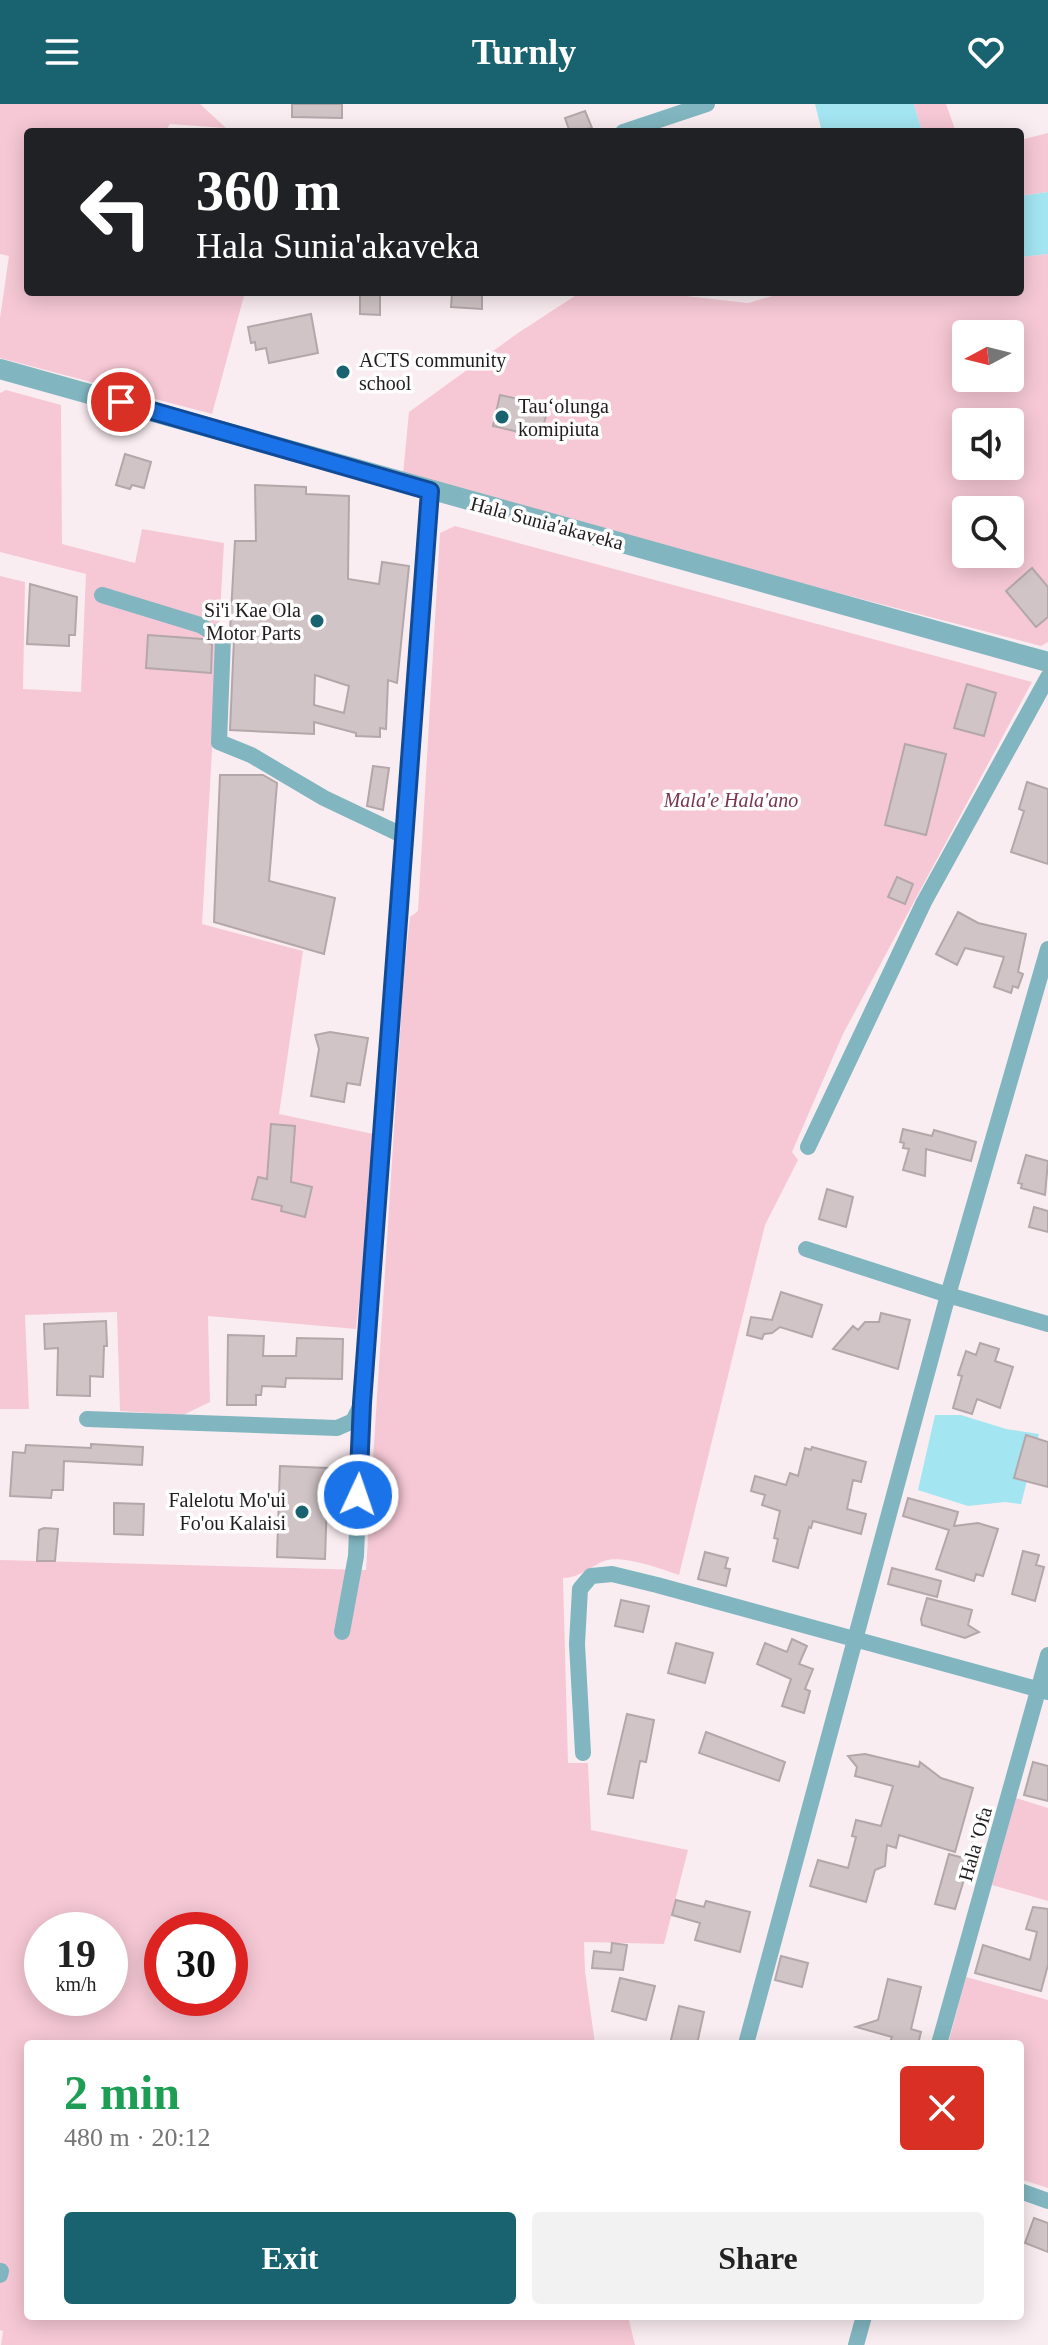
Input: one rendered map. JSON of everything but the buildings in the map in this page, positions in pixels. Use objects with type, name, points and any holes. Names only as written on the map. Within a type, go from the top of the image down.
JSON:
[{"type":"street","points":[[635,128],[707,104]]},
{"type":"street","name":"Hala Sunia'akaveka","points":[[0,369],[1048,662]]},
{"type":"street","points":[[342,1632],[356,1556],[362,1403],[430,491]]},
{"type":"street","points":[[102,595],[200,625],[223,639],[219,742],[251,755],[324,798],[404,836]]},
{"type":"street","points":[[808,1147],[924,902],[1048,677]]},
{"type":"street","points":[[747,2040],[948,1295],[1042,993],[1048,949]]},
{"type":"street","points":[[806,1249],[1048,1324]]},
{"type":"street","points":[[87,1419],[337,1428],[353,1421],[362,1403]]},
{"type":"street","points":[[583,1753],[577,1644],[580,1589],[591,1576],[612,1574],[657,1585],[1043,1690]]},
{"type":"street","name":"Hala 'Ofa","points":[[940,2040],[1043,1690],[1048,1655]]},
{"type":"street","points":[[1024,2192],[1048,2201]]},
{"type":"street","points":[[856,2345],[863,2320]]},
{"type":"green space","points":[[0,104],[200,104],[226,128],[170,124],[168,128],[24,128],[24,296],[244,296],[212,414],[0,358],[0,318],[9,256],[0,254]]},
{"type":"green space","points":[[914,104],[946,104],[955,128],[921,128]]},
{"type":"green space","points":[[1048,133],[1048,192],[1024,195],[1024,139]]},
{"type":"green space","points":[[1048,254],[1048,642],[1041,646],[701,557],[403,474],[409,412],[575,296],[686,296],[748,303],[772,296],[1024,296],[1024,257]]},
{"type":"green space","points":[[6,390],[61,405],[62,544],[135,563],[142,529],[224,543],[202,924],[303,951],[279,1114],[378,1135],[356,1329],[208,1316],[210,1402],[183,1415],[120,1411],[117,1312],[25,1315],[29,1409],[0,1409],[0,576],[25,582],[23,689],[81,692],[86,574],[0,552],[0,393]]},
{"type":"green space","name":"Mala'e Hala'ano","points":[[455,526],[1032,682],[843,1034],[792,1152],[798,1160],[765,1225],[679,1575],[642,1563],[611,1559],[563,1578],[568,1763],[588,1763],[591,1830],[688,1850],[664,1944],[584,1942],[594,2040],[24,2040],[24,2320],[629,2320],[635,2345],[1,2345],[0,1560],[366,1570],[410,917],[418,911],[440,533]]},
{"type":"green space","points":[[1016,1798],[1048,1808],[1048,1901],[992,1885]]},
{"type":"green space","points":[[966,1977],[1048,2000],[1048,2188],[1024,2180],[1024,2040],[949,2040]]},
{"type":"water","points":[[815,104],[914,104],[921,128],[821,128]]},
{"type":"water","points":[[1048,192],[1048,254],[1024,257],[1024,195]]},
{"type":"water","points":[[935,1415],[961,1415],[1006,1429],[1039,1434],[1021,1504],[1005,1502],[968,1506],[918,1490]]},
{"type":"place","name":"ACTS community school","points":[[343,372]]},
{"type":"place","name":"Tauʻolunga komipiuta","points":[[502,417]]},
{"type":"place","name":"Si'i Kae Ola Motor Parts","points":[[317,621]]},
{"type":"place","name":"Falelotu Mo'ui Fo'ou Kalaisi","points":[[302,1512]]},
{"type":"route","points":[[121,402],[430,491],[362,1403],[358,1495]]}]
